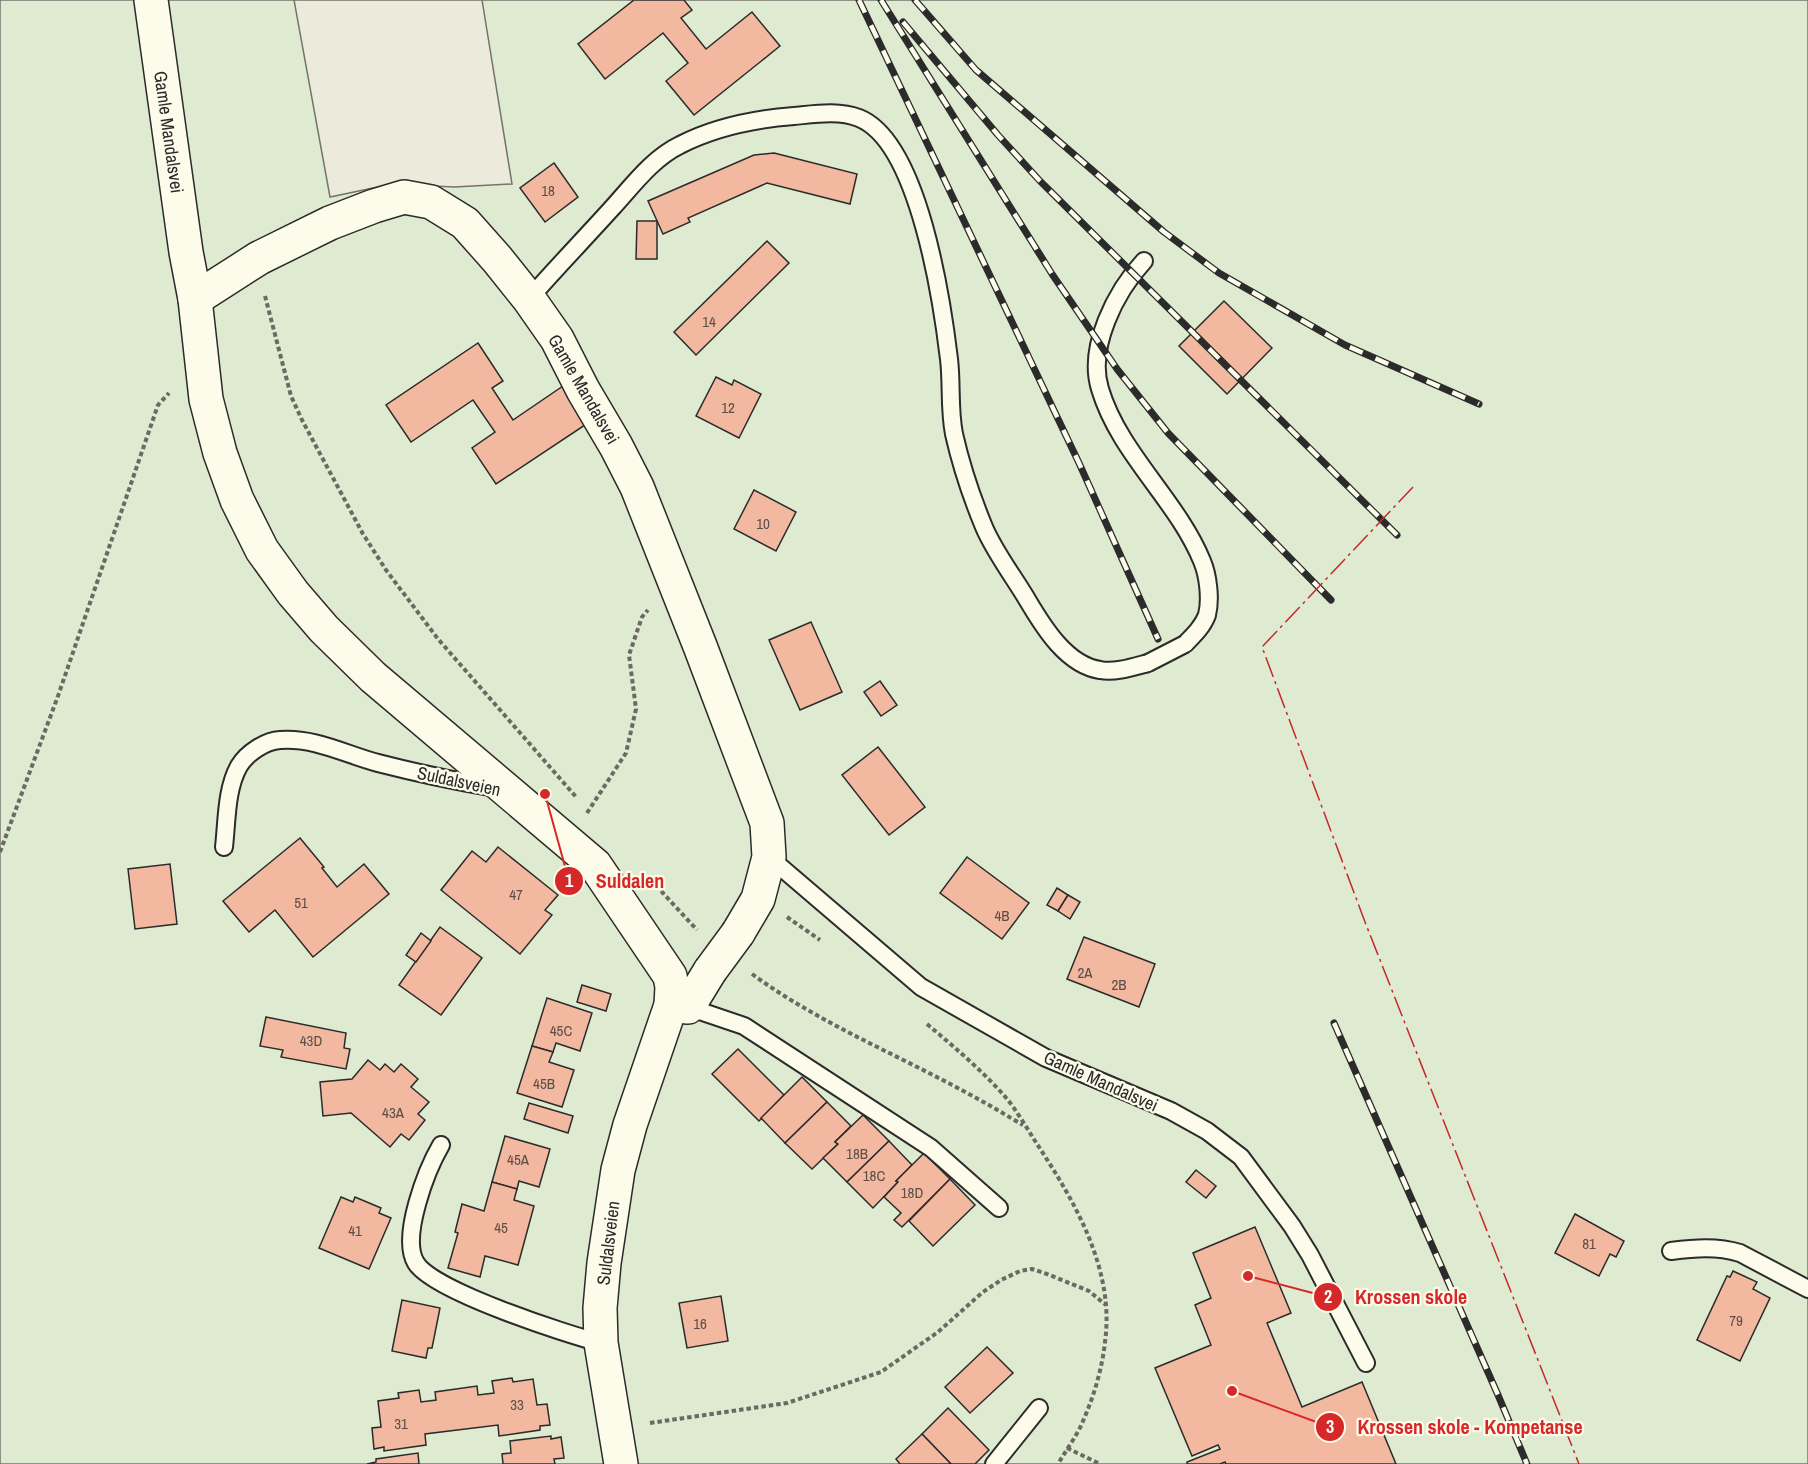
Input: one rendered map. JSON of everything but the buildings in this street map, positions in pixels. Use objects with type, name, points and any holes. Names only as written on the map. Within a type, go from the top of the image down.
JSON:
[{"type":"street","name":"Gamle Mandalsvei","points":[[151,0],[186,252],[195,298],[206,399],[220,453],[237,500],[262,550],[293,593],[335,640],[373,677],[507,790]]},
{"type":"street","name":"Gamle Mandalsvei","points":[[195,298],[259,258],[330,223],[404,197],[431,202],[465,223],[529,299],[557,339],[637,487],[767,823],[769,857],[758,899],[738,933],[680,1006]]},
{"type":"street","name":"Suldalsveien","points":[[507,790],[595,865],[667,970],[680,1006],[630,1125],[618,1170],[604,1263],[600,1308],[601,1343],[621,1464]]},
{"type":"lane","points":[[529,299],[651,166],[678,146],[738,124],[765,118],[826,113],[859,118],[880,133],[896,156],[912,188],[926,232],[949,363],[949,398],[954,433],[985,528],[1035,614],[1069,655],[1082,665],[1101,671],[1148,663],[1185,644],[1197,632],[1207,616],[1207,582],[1203,563],[1192,540],[1123,439],[1099,389],[1097,373],[1105,322],[1116,299],[1132,274],[1144,261]]},
{"type":"lane","name":"Suldalsveien","points":[[224,847],[230,792],[239,765],[258,747],[279,740],[312,742],[426,775],[507,790]]},
{"type":"lane","name":"Gamle Mandalsvei","points":[[769,857],[921,987],[1046,1058],[1171,1111],[1207,1131],[1241,1156],[1292,1226],[1310,1255],[1366,1363]]},
{"type":"lane","points":[[680,1006],[744,1026],[931,1148],[999,1208]]},
{"type":"lane","points":[[441,1145],[427,1172],[414,1217],[412,1248],[416,1262],[426,1274],[454,1290],[556,1330],[601,1343]]},
{"type":"lane","points":[[1671,1251],[1701,1247],[1730,1250],[1777,1270],[1808,1289]]},
{"type":"lane","points":[[994,1464],[1039,1408]]},
{"type":"path","points":[[259,258],[266,301],[291,396],[363,534],[386,570],[438,639],[577,798]]},
{"type":"path","points":[[0,852],[58,696],[158,405],[201,356]]},
{"type":"path","points":[[569,841],[626,753],[636,709],[629,655],[642,617],[674,580]]},
{"type":"path","points":[[646,875],[698,931]]},
{"type":"path","points":[[746,969],[820,1019],[967,1092],[1026,1126],[1059,1177],[1084,1223],[1099,1267],[1106,1305],[1106,1341],[1099,1375],[1083,1422],[1058,1464]]},
{"type":"path","points":[[616,1427],[787,1403],[880,1372],[938,1332],[983,1292],[1020,1270],[1032,1269],[1089,1291],[1106,1305]]},
{"type":"path","points":[[1067,1448],[1100,1464]]},
{"type":"green space","points":[[0,0],[1808,0],[1808,1464],[0,1464]]},
{"type":"shaded area","points":[[294,0],[482,0],[512,184],[454,187],[392,184],[330,197]]},
{"type":"railway","points":[[859,0],[1079,463],[1158,639]]},
{"type":"railway","points":[[881,0],[1052,274],[1117,369],[1168,433],[1331,600]]},
{"type":"railway","points":[[915,0],[976,70],[1164,232],[1219,273],[1345,345],[1479,404]]},
{"type":"railway","points":[[903,22],[1040,181],[1397,535]]},
{"type":"railway","points":[[1334,1023],[1527,1464]]},
{"type":"power","points":[[1413,487],[1262,647],[1365,922],[1579,1464]]},
{"type":"place","name":"Suldalen","points":[[545,794]]},
{"type":"place","name":"Krossen skole","points":[[1248,1276]]},
{"type":"place","name":"Krossen skole - Kompetanse","points":[[1232,1391]]}]
